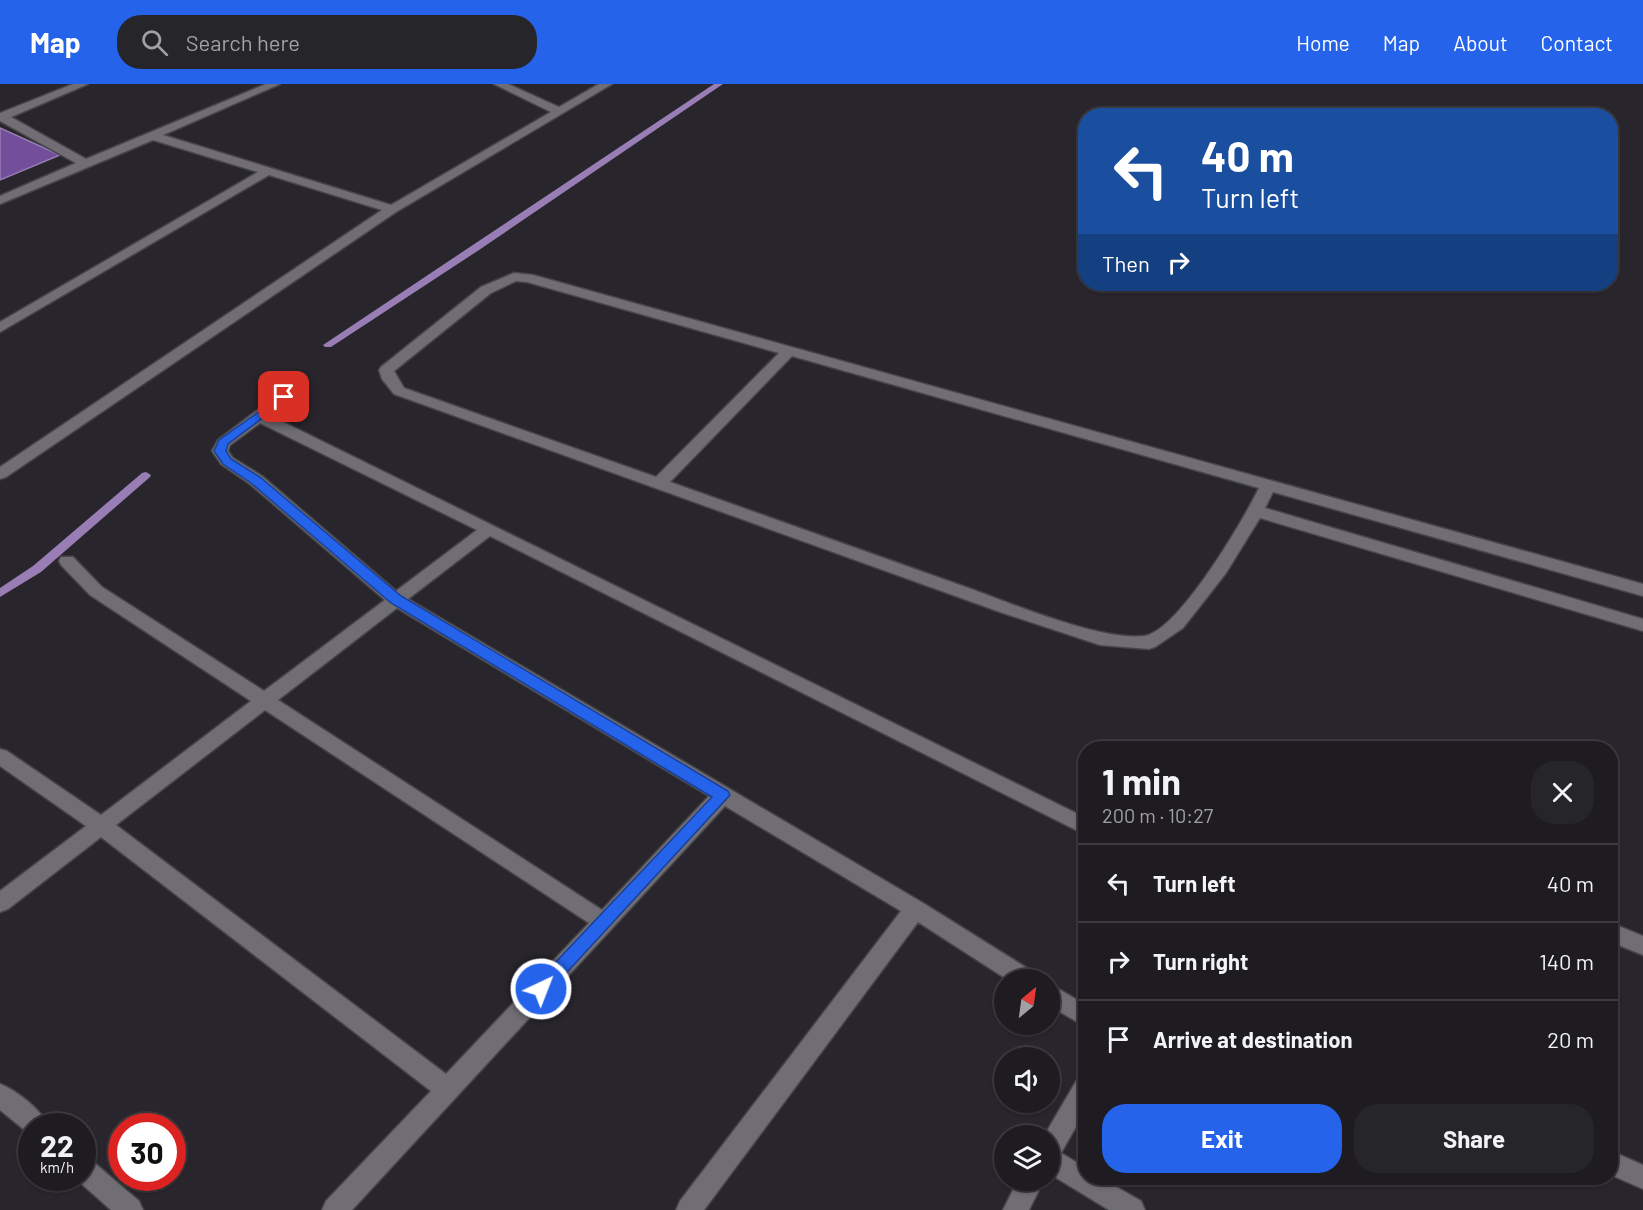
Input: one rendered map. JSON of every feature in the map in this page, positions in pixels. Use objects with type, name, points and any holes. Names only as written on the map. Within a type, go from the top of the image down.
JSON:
[{"type":"street","points":[[1,117],[82,84]]},
{"type":"street","points":[[0,200],[275,84]]},
{"type":"street","points":[[499,84],[560,112]]},
{"type":"street","points":[[0,474],[392,209],[607,84]]},
{"type":"street","points":[[1,117],[86,164]]},
{"type":"street","points":[[154,136],[392,209]]},
{"type":"street","points":[[0,328],[268,171]]},
{"type":"street","points":[[1274,487],[1256,511],[1221,569],[1177,624],[1149,643],[1101,639],[1006,608],[399,391],[388,379],[386,370],[486,290],[514,277],[528,278],[1643,590]]},
{"type":"street","points":[[659,484],[789,351]]},
{"type":"street","points":[[297,387],[223,443],[220,451],[227,461],[256,480],[396,600],[915,909],[1010,969]]},
{"type":"street","points":[[258,416],[1078,823]]},
{"type":"street","points":[[1256,511],[1643,626]]},
{"type":"street","points":[[0,903],[489,529]]},
{"type":"street","points":[[67,561],[96,591],[604,922]]},
{"type":"street","points":[[0,756],[101,825],[448,1090]]},
{"type":"street","points":[[335,1210],[723,795]]},
{"type":"street","points":[[689,1210],[915,909]]},
{"type":"street","points":[[1618,935],[1643,946]]},
{"type":"street","points":[[1060,1000],[1078,1012]]},
{"type":"street","points":[[0,1095],[21,1113]]},
{"type":"street","points":[[1060,1132],[1078,1100]]},
{"type":"street","points":[[1060,1166],[1078,1177]]},
{"type":"street","points":[[1618,1166],[1643,1177]]},
{"type":"street","points":[[96,1180],[130,1210]]},
{"type":"street","points":[[1091,1185],[1132,1210]]},
{"type":"street","points":[[1016,1210],[1026,1191]]},
{"type":"shaded area","points":[[0,128],[60,155],[0,180]]},
{"type":"waterway","points":[[328,345],[719,84]]},
{"type":"waterway","points":[[0,593],[37,569],[146,475]]},
{"type":"route","points":[[284,397],[223,443],[220,451],[227,461],[256,480],[396,600],[723,795],[541,989]]}]
